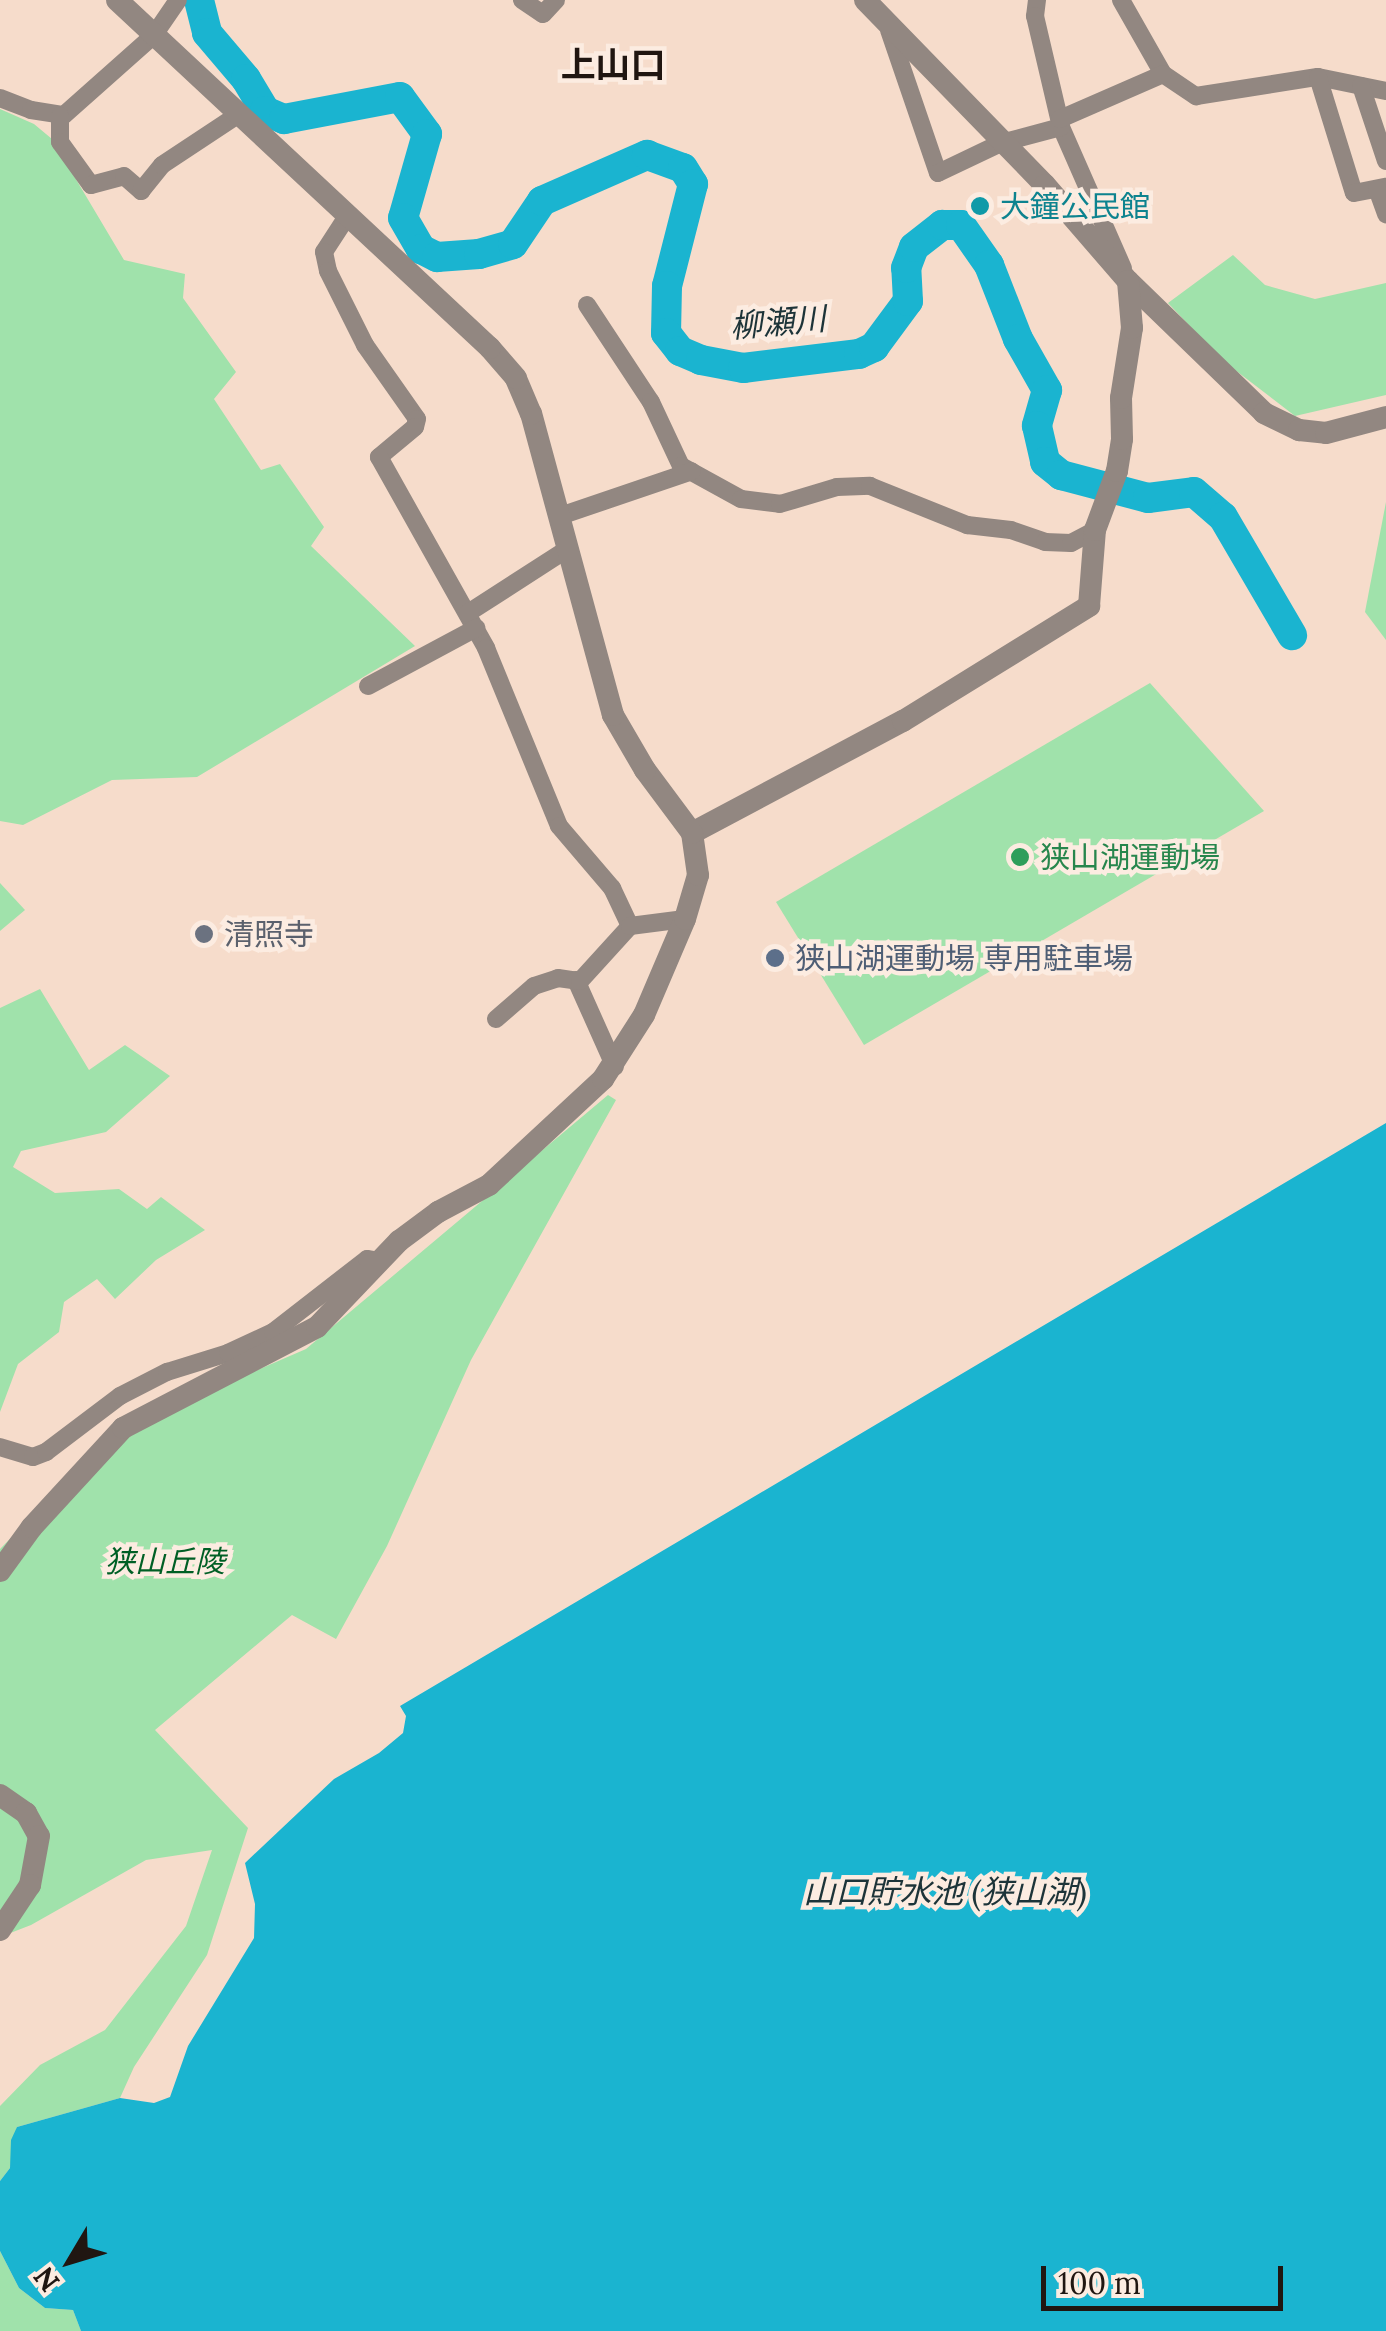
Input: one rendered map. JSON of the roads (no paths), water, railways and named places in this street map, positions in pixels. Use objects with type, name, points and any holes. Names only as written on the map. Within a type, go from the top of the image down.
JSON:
[{"type":"street","points":[[0,1571],[32,1527],[123,1428],[306,1335],[420,1224],[490,1185],[615,1066],[644,1015],[685,919],[698,875],[692,833],[646,770],[613,714],[531,414],[516,378],[490,348],[117,0]]},
{"type":"street","points":[[178,0],[154,35],[60,116],[60,142],[90,185],[124,176],[142,191],[162,165],[239,114]]},
{"type":"street","points":[[522,0],[542,14],[556,0]]},
{"type":"street","points":[[865,0],[889,30],[1045,185],[1128,281],[1264,413],[1282,423],[1326,433],[1386,418]]},
{"type":"street","points":[[692,833],[903,721],[1089,606],[1095,530],[1117,471],[1122,439],[1121,398],[1132,328],[1128,281],[1060,123],[1035,16],[1037,0]]},
{"type":"street","points":[[1122,0],[1163,74],[1196,96],[1318,77],[1386,91]]},
{"type":"street","points":[[889,30],[938,173],[1000,143],[1060,123],[1163,74]]},
{"type":"street","points":[[1318,77],[1354,192],[1381,188],[1386,214]]},
{"type":"street","points":[[1360,86],[1386,161]]},
{"type":"street","points":[[0,98],[60,116]]},
{"type":"street","points":[[348,215],[324,252],[328,271],[364,346],[417,419],[416,427],[379,457],[472,620],[559,826],[612,888],[630,926]]},
{"type":"street","points":[[587,305],[651,402],[681,466],[741,500],[780,504],[837,486],[870,486],[968,526],[1010,530],[1046,542],[1071,543],[1095,530]]},
{"type":"street","points":[[560,516],[692,471]]},
{"type":"street","points":[[368,686],[472,620],[569,548]]},
{"type":"street","points":[[496,1019],[534,986],[558,978],[580,981],[630,926],[685,919]]},
{"type":"street","points":[[576,980],[615,1066]]},
{"type":"street","points":[[0,1447],[33,1457],[46,1452],[120,1396],[166,1372],[228,1353],[273,1332],[366,1259],[380,1261]]},
{"type":"street","points":[[0,1795],[26,1812],[38,1836],[30,1884],[0,1930]]},
{"type":"water","name":"山口貯水池 (狭山湖)","points":[[1386,1123],[1386,2331],[81,2331],[73,2310],[45,2308],[19,2288],[0,2251],[0,2181],[10,2168],[11,2140],[17,2127],[120,2098],[154,2103],[170,2097],[188,2046],[254,1938],[255,1904],[245,1863],[334,1779],[379,1753],[403,1733],[406,1716],[400,1706]]},
{"type":"waterway","name":"柳瀬川","points":[[199,0],[207,33],[246,79],[265,111],[284,119],[400,97],[427,134],[403,218],[421,249],[437,257],[479,254],[513,244],[542,201],[647,155],[683,168],[693,184],[667,286],[666,333],[680,351],[701,360],[743,368],[859,354],[874,347],[908,301],[906,268],[914,247],[942,225],[961,225],[989,265],[1018,339],[1047,390],[1037,426],[1045,462],[1061,475],[1148,498],[1194,492],[1223,517],[1292,635]]},
{"type":"place","name":"大鐘公民館","points":[[980,206]]},
{"type":"place","name":"狭山湖運動場","points":[[1020,857]]},
{"type":"place","name":"清照寺","points":[[204,934]]},
{"type":"place","name":"狭山湖運動場 専用駐車場","points":[[775,958]]},
{"type":"district","name":"上山口","points":[[613,65]]},
{"type":"park label","name":"狭山丘陵","points":[[165,1561]]}]
